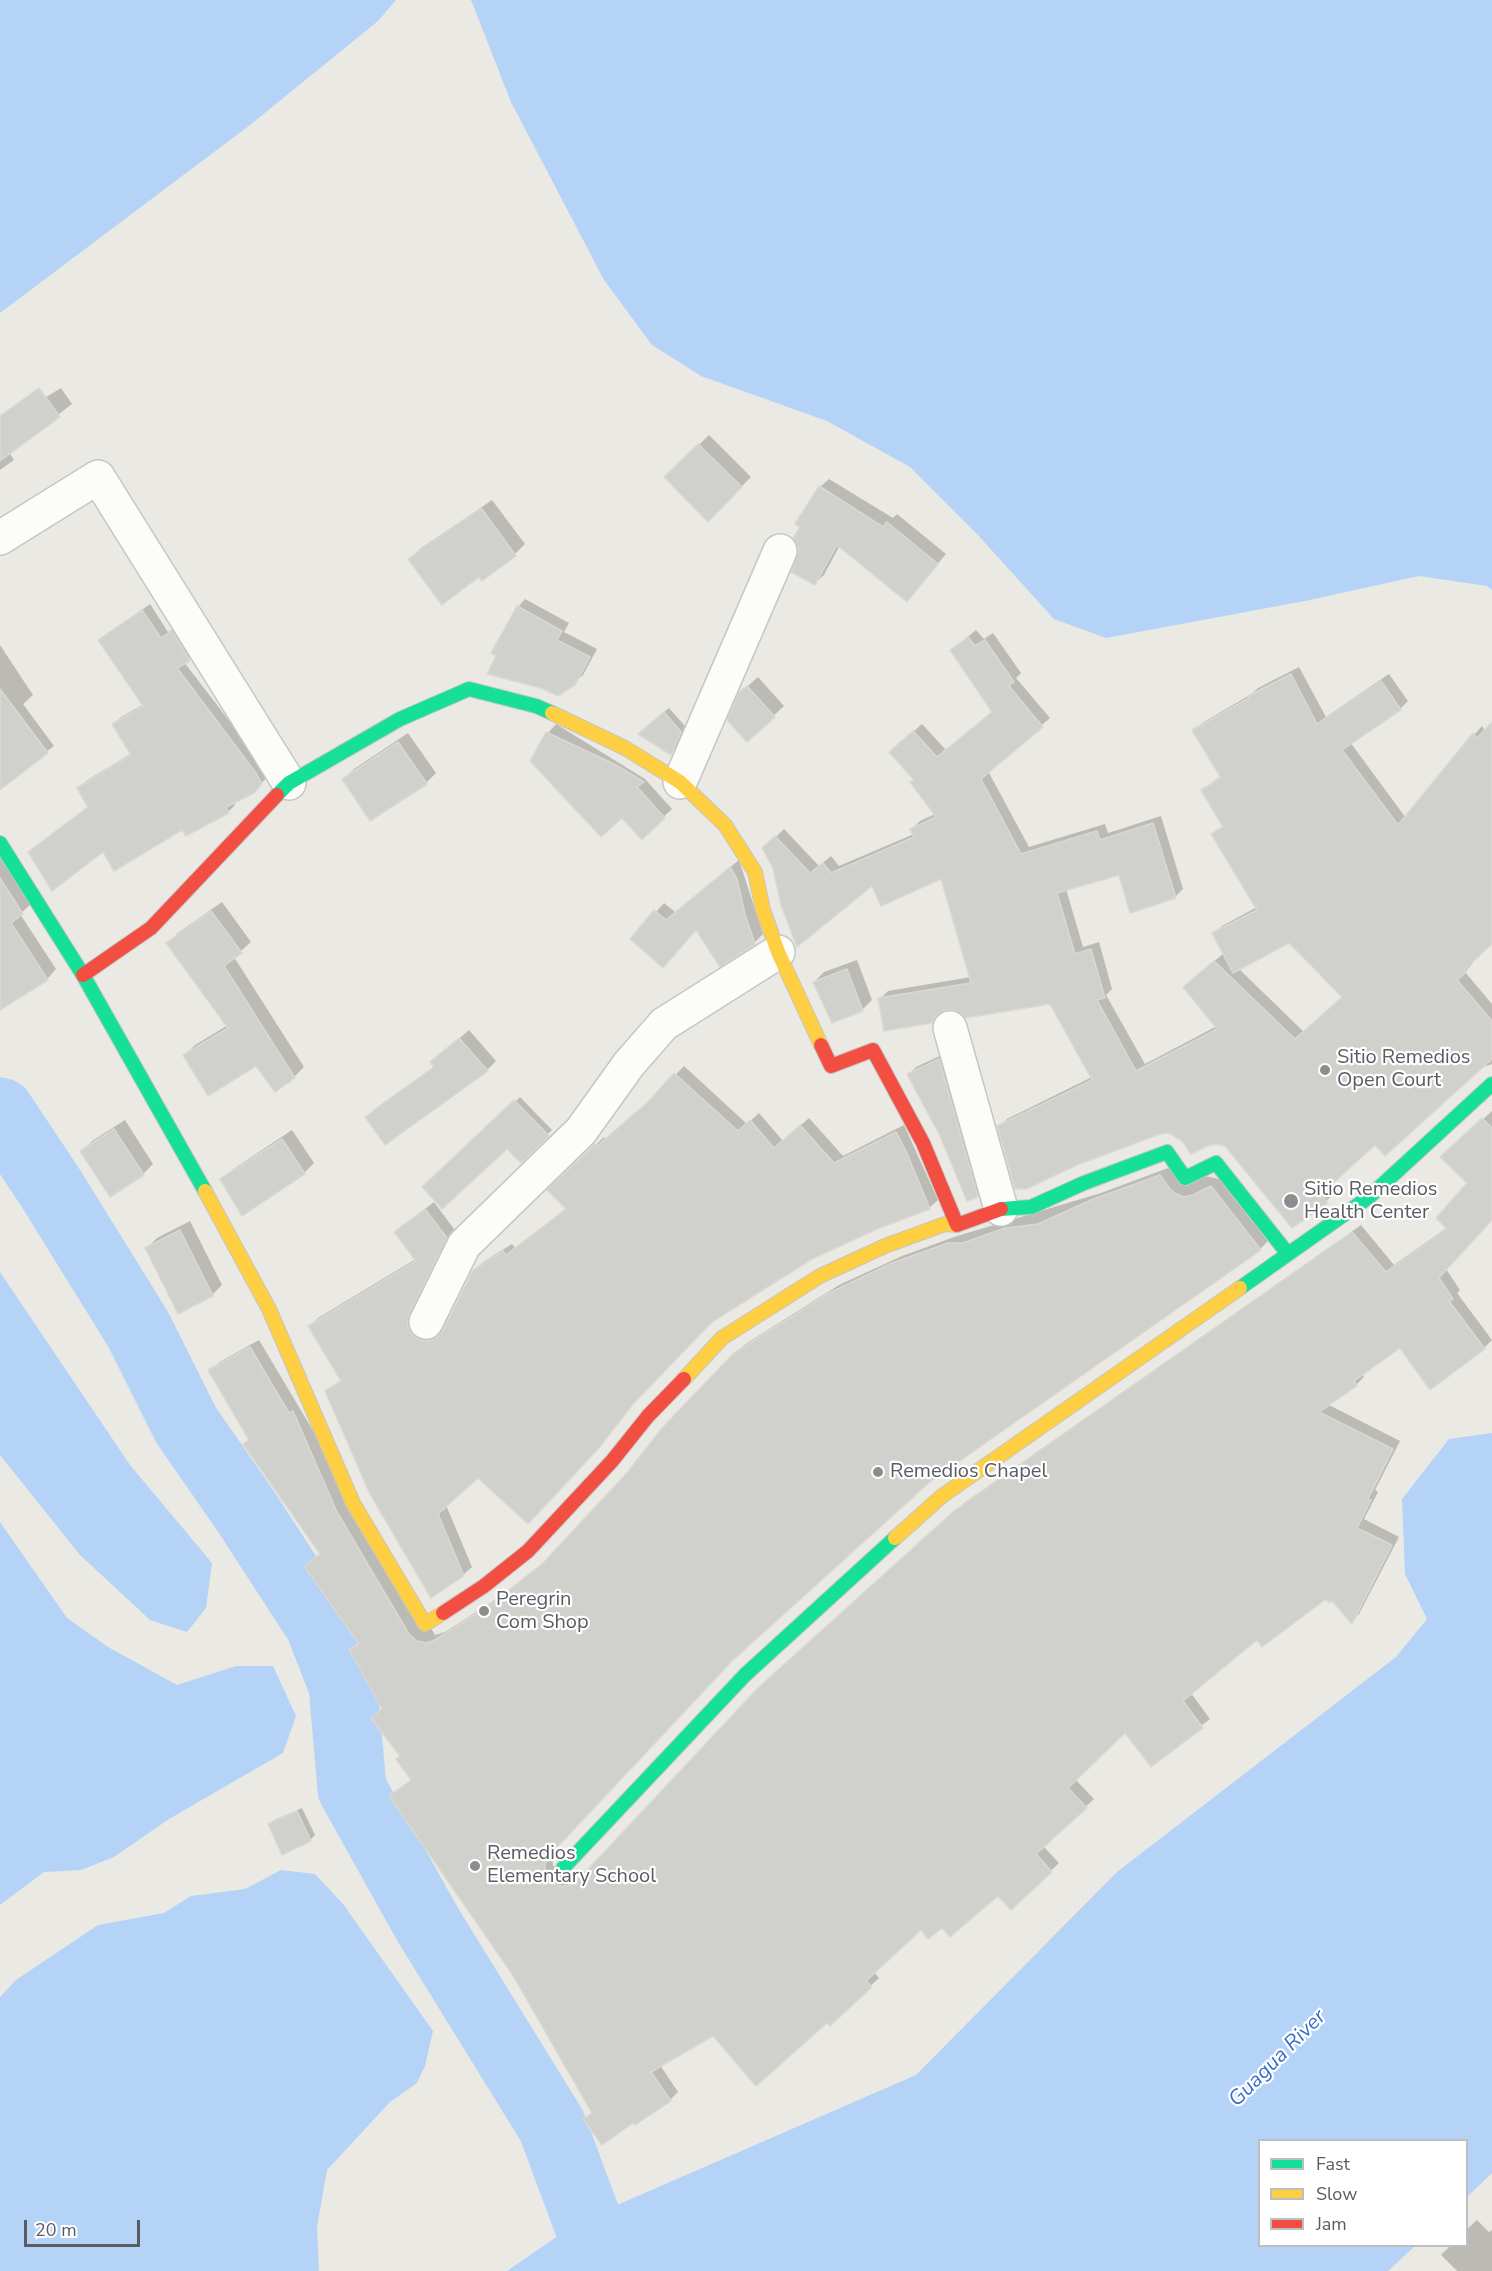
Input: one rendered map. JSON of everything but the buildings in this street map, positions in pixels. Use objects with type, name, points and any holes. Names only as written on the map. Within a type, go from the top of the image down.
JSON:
[{"type":"street","points":[[0,538],[98,477],[289,783]]},
{"type":"street","points":[[680,782],[780,550]]},
{"type":"street","points":[[82,975],[151,928],[289,783],[400,719],[469,689],[536,706],[625,748],[680,782],[725,825],[755,872],[763,910],[778,952],[831,1066],[873,1050],[923,1143],[957,1225]]},
{"type":"street","points":[[0,843],[82,975],[206,1192],[269,1309],[353,1503],[425,1624],[484,1586],[528,1551],[612,1461],[648,1416],[722,1338],[820,1276],[869,1252],[945,1224],[957,1225],[1001,1209],[1031,1207],[1084,1183],[1167,1152],[1185,1178],[1216,1162],[1288,1254]]},
{"type":"street","points":[[426,1322],[464,1245],[581,1131],[629,1064],[664,1024],[778,952]]},
{"type":"street","points":[[950,1028],[1001,1209]]},
{"type":"street","points":[[563,1868],[745,1675],[942,1496],[1369,1197],[1492,1084]]},
{"type":"water","points":[[0,0],[396,0],[378,21],[250,125],[0,313]]},
{"type":"water","points":[[471,0],[1492,0],[1492,590],[1487,586],[1419,576],[1305,601],[1106,638],[1054,619],[976,533],[910,467],[827,421],[701,376],[652,345],[604,280],[511,102]]},
{"type":"water","points":[[0,1272],[130,1465],[212,1563],[206,1608],[187,1632],[150,1620],[80,1555],[0,1455]]},
{"type":"water","name":"Guagua River","points":[[1492,1433],[1492,2173],[1468,2196],[1468,2139],[1258,2139],[1258,2247],[1414,2247],[1388,2271],[507,2271],[578,2222],[916,2075],[1117,1872],[1396,1657],[1427,1619],[1405,1574],[1402,1499],[1449,1439]]},
{"type":"water","points":[[0,1522],[67,1618],[108,1647],[177,1685],[236,1666],[273,1666],[296,1716],[283,1753],[169,1819],[114,1857],[81,1870],[44,1872],[0,1905]]},
{"type":"water","points":[[281,1870],[315,1874],[343,1904],[433,2031],[425,2066],[417,2083],[390,2102],[327,2170],[317,2227],[319,2271],[0,2271],[0,1997],[16,1980],[98,1925],[164,1913],[191,1896],[245,1889]]},
{"type":"waterway","points":[[0,1112],[50,1187],[138,1329],[186,1425],[245,1510],[319,1624],[343,1685],[352,1789],[428,1925],[552,2126],[606,2271]]},
{"type":"traffic: fast","points":[[277,795],[289,783],[400,719],[469,689],[536,706],[552,713]]},
{"type":"traffic: fast","points":[[0,843],[83,975],[205,1191]]},
{"type":"traffic: fast","points":[[1240,1288],[1369,1197],[1492,1084]]},
{"type":"traffic: fast","points":[[1001,1209],[1031,1207],[1084,1183],[1167,1152],[1185,1178],[1216,1163],[1288,1254]]},
{"type":"traffic: fast","points":[[563,1868],[745,1675],[895,1538]]},
{"type":"traffic: slow","points":[[552,713],[625,748],[680,782],[725,825],[755,872],[763,910],[778,952],[821,1045]]},
{"type":"traffic: slow","points":[[205,1191],[269,1309],[353,1503],[425,1624],[443,1613]]},
{"type":"traffic: slow","points":[[684,1379],[722,1338],[820,1276],[885,1246],[945,1224],[957,1225]]},
{"type":"traffic: slow","points":[[895,1538],[942,1496],[1240,1288]]},
{"type":"traffic: jam","points":[[83,975],[151,928],[277,795]]},
{"type":"traffic: jam","points":[[821,1045],[831,1066],[873,1050],[923,1143],[957,1225],[1001,1209]]},
{"type":"traffic: jam","points":[[443,1613],[484,1586],[528,1551],[612,1461],[648,1416],[684,1379]]},
{"type":"place","name":"Sitio Remedios Open Court","points":[[1325,1070]]},
{"type":"place","name":"Sitio Remedios Health Center","points":[[1291,1201]]},
{"type":"place","name":"Remedios Chapel","points":[[878,1472]]},
{"type":"place","name":"Peregrin Com Shop","points":[[484,1611]]},
{"type":"place","name":"Remedios Elementary School","points":[[475,1866]]}]
